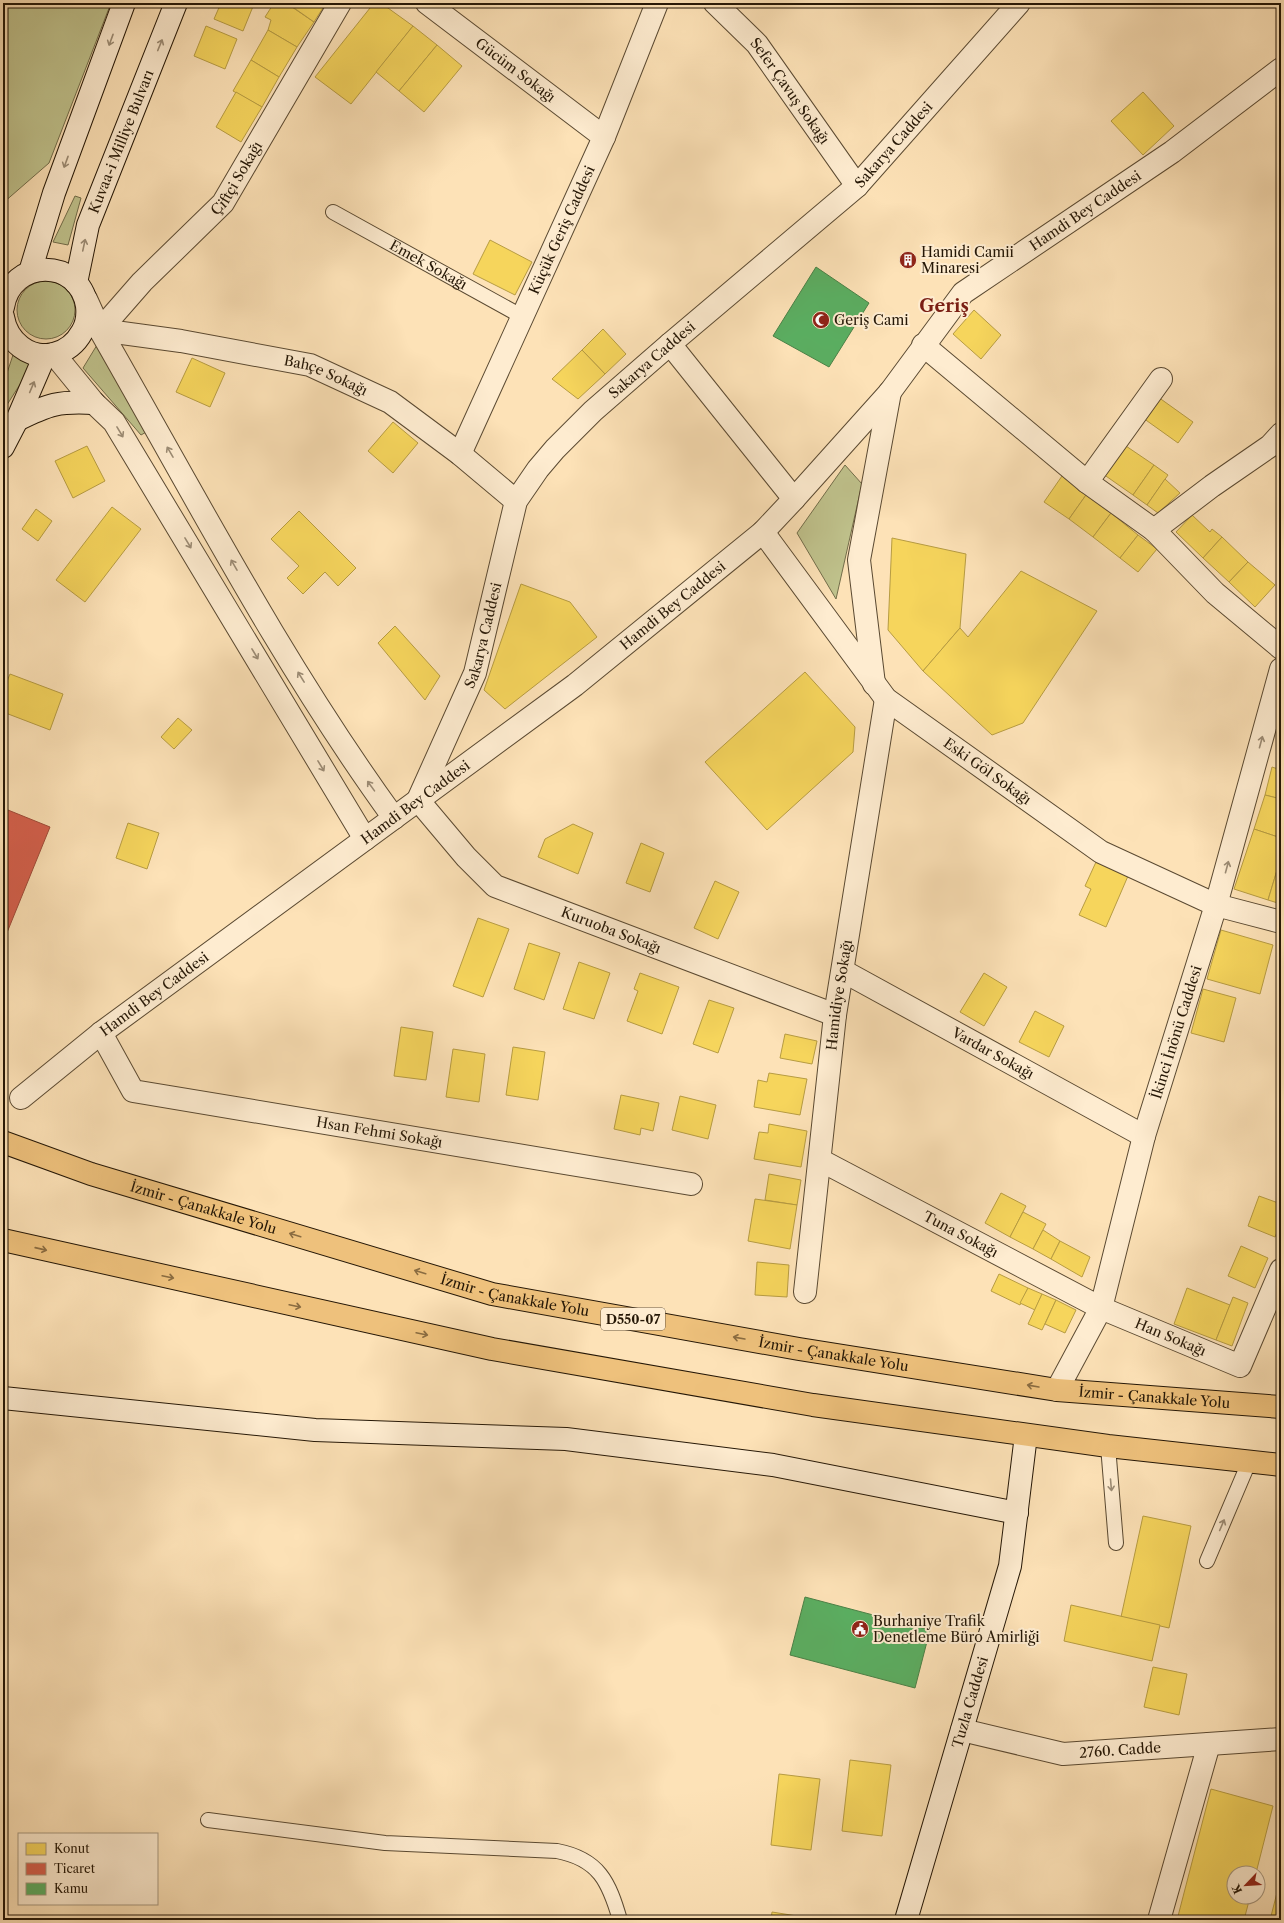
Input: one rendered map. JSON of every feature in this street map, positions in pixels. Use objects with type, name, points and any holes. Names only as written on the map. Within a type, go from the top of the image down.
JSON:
[{"type":"highway","name":"İzmir - Çanakkale Yolu","points":[[3,1142],[91,1174],[492,1294],[799,1349],[1058,1390],[1281,1407]]},
{"type":"highway","points":[[3,1240],[492,1349],[813,1405],[1108,1446],[1281,1465]]},
{"type":"street","points":[[30,272],[54,193],[124,3]]},
{"type":"street","name":"Kuvaa-i Milliye Bulvarı","points":[[81,291],[88,225],[176,3]]},
{"type":"street","name":"Çiftçi Sokağı","points":[[100,330],[142,282],[223,203],[340,3]]},
{"type":"street","name":"Gücüm Sokağı","points":[[427,3],[604,137]]},
{"type":"street","name":"Küçük Geriş Caddesi","points":[[460,454],[604,137],[657,3]]},
{"type":"street","name":"Sefer Çavuş Sokağı","points":[[715,3],[757,44],[857,186]]},
{"type":"street","name":"Sakarya Caddesi","points":[[418,800],[475,673],[516,501],[538,469],[555,449],[594,411],[670,344],[857,186],[1019,3]]},
{"type":"street","name":"Hamdi Bey Caddesi","points":[[21,1098],[101,1033],[575,685],[762,532],[794,499],[890,392],[923,344],[963,293],[1172,152],[1281,69]]},
{"type":"street","points":[[81,291],[88,313],[85,327],[78,339],[68,349],[50,355],[32,353],[20,347],[11,338],[4,313],[10,287],[19,278],[30,272],[43,269],[55,270],[66,275],[81,291],[100,330],[270,627],[360,772],[394,818]]},
{"type":"street","name":"Bahçe Sokağı","points":[[100,330],[181,341],[310,365],[390,402],[460,454],[516,501]]},
{"type":"street","points":[[670,344],[794,499]]},
{"type":"street","points":[[923,344],[1087,482],[1154,530],[1215,593],[1281,648]]},
{"type":"street","points":[[50,355],[94,403],[114,422],[365,839]]},
{"type":"street","points":[[3,447],[50,355]]},
{"type":"street","points":[[1087,482],[1161,379]]},
{"type":"street","name":"Hamidiye Sokağı","points":[[805,1292],[835,1015],[843,970],[880,692],[859,560],[890,392]]},
{"type":"street","points":[[17,420],[45,406],[70,402],[94,403]]},
{"type":"street","points":[[1154,530],[1212,486],[1270,446],[1281,434]]},
{"type":"street","name":"Eski Göl Sokağı","points":[[762,532],[880,692],[1101,852],[1216,905],[1281,922]]},
{"type":"street","name":"İkinci İnönü Caddesi","points":[[1058,1390],[1101,1308],[1144,1136],[1216,905],[1281,669]]},
{"type":"street","name":"Kuruoba Sokağı","points":[[418,800],[466,857],[495,886],[835,1015]]},
{"type":"street","name":"Vardar Sokağı","points":[[843,970],[1144,1136]]},
{"type":"street","name":"Hsan Fehmi Sokağı","points":[[101,1033],[133,1091],[691,1184]]},
{"type":"street","name":"Tuna Sokağı","points":[[820,1160],[1101,1308]]},
{"type":"street","name":"Han Sokağı","points":[[1101,1308],[1240,1366],[1281,1270]]},
{"type":"street","points":[[3,1398],[316,1430],[566,1439],[773,1465],[1017,1513]]},
{"type":"street","name":"Tuzla Caddesi","points":[[906,1920],[1010,1566],[1026,1435]]},
{"type":"street","name":"2760. Cadde","points":[[962,1730],[1063,1754],[1281,1739]]},
{"type":"street","points":[[1159,1920],[1209,1744]]},
{"type":"lane","name":"Emek Sokağı","points":[[333,212],[523,317]]},
{"type":"lane","points":[[1108,1446],[1116,1543]]},
{"type":"lane","points":[[1207,1561],[1249,1462]]},
{"type":"lane","points":[[208,1820],[385,1843],[557,1851],[569,1853],[593,1865],[601,1874],[613,1894],[620,1920]]},
{"type":"green space","points":[[3,3],[111,3],[49,163],[3,203]]},
{"type":"green space","points":[[75,196],[81,198],[68,245],[53,242]]},
{"type":"green space","points":[[40,281],[52,281],[67,289],[75,304],[75,316],[67,331],[52,339],[40,339],[25,331],[17,316],[17,304],[25,289]]},
{"type":"green space","points":[[97,345],[148,431],[141,435],[83,368]]},
{"type":"green space","points":[[13,355],[33,364],[3,411],[3,385]]},
{"type":"green space","points":[[845,465],[862,484],[836,599],[797,533]]},
{"type":"building: Konut","points":[[221,3],[254,4],[243,31],[214,19]]},
{"type":"building: Konut","points":[[274,3],[286,3],[314,22],[297,47],[268,30],[271,20],[265,17]]},
{"type":"building: Konut","points":[[287,3],[326,3],[314,22]]},
{"type":"building: Konut","points":[[374,3],[381,3],[413,26],[351,104],[315,77]]},
{"type":"building: Konut","points":[[206,26],[237,39],[225,69],[194,56]]},
{"type":"building: Konut","points":[[413,26],[437,45],[399,91],[376,72]]},
{"type":"building: Konut","points":[[268,30],[297,47],[279,77],[251,60]]},
{"type":"building: Konut","points":[[437,45],[462,66],[424,112],[399,91]]},
{"type":"building: Konut","points":[[251,60],[279,77],[262,107],[233,91]]},
{"type":"building: Konut","points":[[236,92],[262,107],[241,142],[216,127]]},
{"type":"building: Konut","points":[[1143,92],[1174,126],[1143,155],[1111,121]]},
{"type":"building: Konut","points":[[490,240],[532,262],[515,295],[473,274]]},
{"type":"building: Konut","name":"Hamidi Camii Minaresi","points":[[907,252],[916,260],[909,269],[899,261]]},
{"type":"building: Konut","points":[[974,310],[1001,335],[981,359],[953,334]]},
{"type":"building: Konut","points":[[603,329],[626,354],[605,374],[582,350]]},
{"type":"building: Konut","points":[[582,350],[605,374],[578,399],[552,379]]},
{"type":"building: Konut","points":[[192,358],[225,373],[210,407],[176,392]]},
{"type":"building: Konut","points":[[1158,397],[1193,422],[1178,443],[1143,418]]},
{"type":"building: Konut","points":[[393,422],[418,443],[393,473],[368,451]]},
{"type":"building: Konut","points":[[1123,444],[1154,465],[1133,495],[1103,474]]},
{"type":"building: Konut","points":[[87,446],[105,481],[73,498],[55,461]]},
{"type":"building: Konut","points":[[1154,465],[1168,475],[1147,505],[1133,495]]},
{"type":"building: Konut","points":[[1062,476],[1086,495],[1069,519],[1044,502]]},
{"type":"building: Konut","points":[[1165,479],[1180,493],[1158,513],[1147,505]]},
{"type":"building: Konut","points":[[1086,495],[1111,513],[1093,537],[1069,519]]},
{"type":"building: Konut","points":[[112,507],[141,529],[85,602],[56,580]]},
{"type":"building: Konut","points":[[36,509],[52,521],[38,541],[22,529]]},
{"type":"building: Konut","points":[[299,511],[356,568],[338,586],[325,572],[303,594],[287,578],[299,566],[271,539]]},
{"type":"building: Konut","points":[[1111,513],[1138,535],[1120,558],[1093,537]]},
{"type":"building: Konut","points":[[1192,515],[1210,532],[1212,529],[1222,537],[1203,558],[1176,532]]},
{"type":"building: Konut","points":[[1138,535],[1157,549],[1138,572],[1120,558]]},
{"type":"building: Konut","points":[[1222,537],[1248,562],[1229,582],[1203,558]]},
{"type":"building: Konut","points":[[892,538],[966,554],[960,628],[923,671],[888,630]]},
{"type":"building: Konut","points":[[1248,562],[1275,585],[1255,607],[1229,582]]},
{"type":"building: Konut","points":[[1021,571],[1097,611],[1023,723],[992,735],[923,671],[960,628],[968,637]]},
{"type":"building: Konut","points":[[521,584],[570,602],[597,637],[505,709],[484,690]]},
{"type":"building: Konut","points":[[395,626],[440,676],[425,700],[378,643]]},
{"type":"building: Konut","points":[[805,672],[855,727],[853,752],[767,830],[705,762]]},
{"type":"building: Konut","points":[[10,674],[63,694],[50,730],[3,712],[3,691]]},
{"type":"building: Konut","points":[[178,718],[192,730],[174,749],[161,737]]},
{"type":"building: Konut","points":[[1272,767],[1281,770],[1281,799],[1265,795]]},
{"type":"building: Konut","points":[[1265,795],[1281,799],[1281,838],[1254,829]]},
{"type":"building: Konut","points":[[128,823],[159,833],[147,869],[116,858]]},
{"type":"building: Konut","points":[[573,824],[593,833],[578,874],[538,857],[545,839]]},
{"type":"building: Konut","points":[[1254,829],[1281,838],[1281,857],[1268,900],[1234,889]]},
{"type":"building: Konut","points":[[641,843],[664,853],[650,892],[626,883]]},
{"type":"building: Konut","points":[[1281,857],[1281,904],[1268,900]]},
{"type":"building: Konut","points":[[1096,862],[1128,876],[1106,927],[1079,915],[1091,889],[1085,886]]},
{"type":"building: Konut","points":[[715,881],[739,892],[718,939],[694,928]]},
{"type":"building: Konut","points":[[478,918],[509,929],[483,997],[453,986]]},
{"type":"building: Konut","points":[[1221,930],[1273,945],[1260,994],[1207,979]]},
{"type":"building: Konut","points":[[529,943],[560,953],[544,1000],[514,989]]},
{"type":"building: Konut","points":[[579,962],[610,973],[594,1019],[563,1009]]},
{"type":"building: Konut","points":[[640,973],[679,987],[662,1034],[627,1021],[638,991],[634,989]]},
{"type":"building: Konut","points":[[984,973],[1007,987],[984,1026],[960,1012]]},
{"type":"building: Konut","points":[[1203,989],[1236,998],[1224,1042],[1191,1033]]},
{"type":"building: Konut","points":[[709,1000],[734,1008],[718,1053],[693,1044]]},
{"type":"building: Konut","points":[[1035,1011],[1064,1026],[1049,1057],[1019,1042]]},
{"type":"building: Konut","points":[[401,1027],[433,1032],[426,1080],[394,1076]]},
{"type":"building: Konut","points":[[785,1034],[817,1041],[812,1064],[780,1058]]},
{"type":"building: Konut","points":[[513,1047],[545,1052],[538,1100],[506,1095]]},
{"type":"building: Konut","points":[[453,1049],[485,1054],[479,1102],[446,1097]]},
{"type":"building: Konut","points":[[769,1073],[807,1079],[800,1115],[754,1107],[758,1080],[767,1082]]},
{"type":"building: Konut","points":[[621,1095],[659,1103],[653,1131],[641,1128],[640,1135],[614,1129]]},
{"type":"building: Konut","points":[[680,1096],[716,1105],[708,1139],[672,1130]]},
{"type":"building: Konut","points":[[769,1124],[807,1131],[801,1167],[754,1159],[759,1132],[768,1133]]},
{"type":"building: Konut","points":[[769,1174],[801,1180],[797,1205],[765,1200]]},
{"type":"building: Konut","points":[[1001,1193],[1026,1206],[1010,1237],[985,1223]]},
{"type":"building: Konut","points":[[1259,1196],[1281,1204],[1281,1222],[1275,1237],[1248,1226]]},
{"type":"building: Konut","points":[[755,1199],[797,1205],[790,1249],[748,1241]]},
{"type":"building: Konut","points":[[1023,1212],[1046,1224],[1033,1249],[1010,1237]]},
{"type":"building: Konut","points":[[1043,1230],[1060,1241],[1051,1259],[1033,1249]]},
{"type":"building: Konut","points":[[1060,1241],[1090,1257],[1082,1277],[1051,1259]]},
{"type":"building: Konut","points":[[1241,1246],[1268,1258],[1255,1288],[1228,1276]]},
{"type":"building: Konut","points":[[757,1262],[789,1265],[787,1297],[755,1295]]},
{"type":"building: Konut","points":[[999,1274],[1028,1288],[1020,1305],[991,1291]]},
{"type":"building: Konut","points":[[1028,1288],[1042,1294],[1035,1310],[1020,1303]]},
{"type":"building: Konut","points":[[1187,1288],[1230,1305],[1216,1340],[1174,1324]]},
{"type":"building: Konut","points":[[1042,1294],[1056,1300],[1042,1330],[1028,1324]]},
{"type":"building: Konut","points":[[1233,1297],[1248,1303],[1232,1346],[1216,1340]]},
{"type":"building: Konut","points":[[1056,1300],[1076,1310],[1065,1333],[1045,1324]]},
{"type":"building: Konut","points":[[1143,1516],[1191,1526],[1169,1628],[1121,1617]]},
{"type":"building: Konut","points":[[1071,1605],[1160,1625],[1152,1661],[1064,1641]]},
{"type":"building: Konut","points":[[1153,1667],[1187,1674],[1179,1715],[1144,1707]]},
{"type":"building: Konut","points":[[850,1760],[891,1765],[882,1836],[842,1831]]},
{"type":"building: Konut","points":[[779,1774],[820,1779],[811,1850],[771,1845]]},
{"type":"building: Konut","points":[[1211,1789],[1273,1806],[1258,1865],[1226,1865],[1226,1905],[1248,1905],[1244,1920],[1177,1920]]},
{"type":"building: Konut","points":[[1281,1877],[1281,1920],[1270,1920]]},
{"type":"building: Konut","points":[[772,1912],[822,1920],[771,1920]]},
{"type":"building: Ticaret","points":[[3,808],[50,827],[6,935],[3,934]]},
{"type":"building: Kamu","name":"Geriş Cami","points":[[816,267],[869,303],[829,367],[773,336]]},
{"type":"building: Kamu","points":[[805,1597],[930,1630],[915,1688],[790,1655]]},
{"type":"place","name":"Hamidi Camii Minaresi","points":[[908,260]]},
{"type":"place","name":"Geriş Cami","points":[[821,320]]},
{"type":"place","name":"Burhaniye Trafik Denetleme Büro Amirliği","points":[[860,1629]]},
{"type":"district","name":"Geriş","points":[[944,306]]}]
